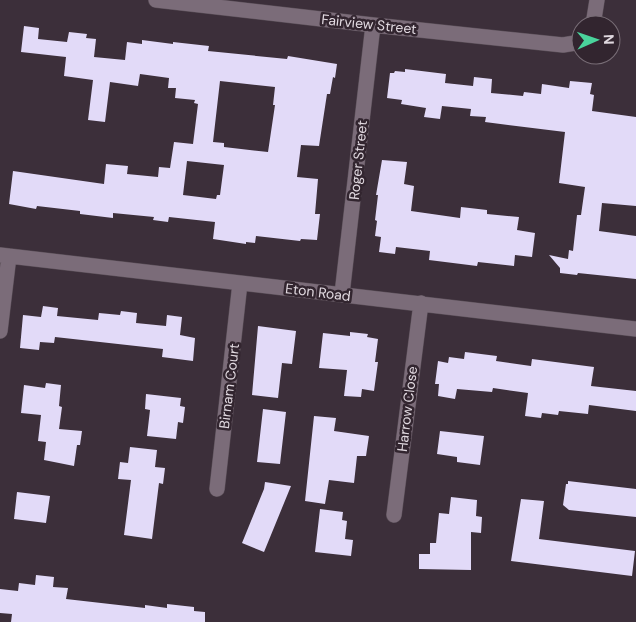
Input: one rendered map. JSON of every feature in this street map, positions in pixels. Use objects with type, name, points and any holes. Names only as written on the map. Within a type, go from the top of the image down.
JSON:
[{"type":"street","name":"Fairview Street","points":[[156,0],[563,45],[571,44]]},
{"type":"street","points":[[595,15],[597,0]]},
{"type":"street","name":"Roger Street","points":[[342,294],[373,25]]},
{"type":"street","points":[[0,331],[4,255]]},
{"type":"street","name":"Eton Road","points":[[4,255],[636,329]]},
{"type":"street","name":"Birnam Court","points":[[217,489],[240,283]]},
{"type":"street","name":"Harrow Close","points":[[394,515],[421,303]]},
{"type":"building","points":[[24,26],[39,28],[38,39],[67,42],[69,32],[87,34],[86,38],[96,39],[94,57],[125,60],[127,42],[142,44],[142,40],[209,46],[208,51],[287,59],[288,56],[337,64],[330,94],[327,94],[319,146],[301,145],[297,177],[318,179],[315,214],[320,214],[317,240],[301,239],[300,241],[256,236],[255,243],[246,242],[246,244],[213,239],[215,222],[169,217],[168,222],[153,220],[154,217],[113,213],[113,218],[80,214],[80,211],[37,206],[36,209],[9,204],[13,171],[104,184],[106,164],[128,166],[127,174],[158,177],[159,167],[170,168],[174,142],[193,144],[198,104],[194,103],[195,100],[175,98],[176,88],[168,88],[169,78],[140,74],[138,86],[110,82],[105,122],[88,120],[93,80],[64,76],[66,57],[21,52]],"holes":[[[220,81],[275,87],[273,105],[275,105],[268,152],[224,147],[224,143],[213,142]],[[187,161],[224,165],[220,195],[217,195],[216,199],[183,195]]]},
{"type":"building","points":[[405,69],[446,74],[445,83],[473,86],[474,77],[492,79],[491,93],[523,96],[524,92],[541,94],[542,84],[569,88],[570,81],[592,83],[590,94],[594,95],[592,111],[636,117],[636,206],[602,203],[599,231],[636,236],[636,279],[560,273],[560,268],[549,255],[568,259],[569,250],[573,251],[577,215],[581,215],[585,187],[559,183],[565,132],[485,122],[486,117],[470,116],[471,109],[442,106],[440,119],[424,117],[426,108],[401,104],[402,100],[387,98],[390,73],[395,71],[405,72]]},
{"type":"building","points":[[382,160],[407,162],[404,184],[414,186],[411,211],[460,218],[461,207],[487,210],[487,214],[519,217],[517,230],[535,233],[532,257],[515,255],[514,266],[478,262],[477,266],[429,260],[430,251],[396,247],[395,254],[379,252],[381,237],[375,236],[377,221],[375,220],[378,195],[376,195]]},
{"type":"building","points":[[43,306],[58,308],[57,316],[98,320],[99,313],[120,315],[121,311],[137,313],[136,323],[166,326],[167,315],[182,317],[180,335],[195,338],[193,361],[162,357],[163,349],[55,337],[54,343],[40,342],[39,350],[20,348],[23,315],[41,317]]},
{"type":"building","points":[[258,326],[296,331],[292,364],[282,363],[278,398],[252,395]]},
{"type":"building","points":[[350,332],[368,334],[367,337],[378,339],[375,362],[378,362],[374,391],[362,389],[361,397],[344,396],[347,370],[319,368],[323,333],[350,336]]},
{"type":"building","points":[[465,352],[497,356],[496,361],[531,366],[532,359],[594,367],[591,386],[636,391],[636,411],[589,405],[588,414],[559,411],[558,415],[542,413],[541,418],[525,416],[528,393],[493,388],[492,392],[457,389],[455,399],[438,396],[439,384],[435,384],[438,361],[448,363],[449,357],[464,359]]},
{"type":"building","points":[[46,383],[61,385],[59,406],[62,407],[59,429],[82,431],[80,445],[77,445],[74,466],[44,460],[46,442],[38,441],[41,415],[21,413],[24,385],[45,388]]},
{"type":"building","points":[[146,394],[181,398],[180,406],[185,407],[183,423],[178,422],[176,439],[147,436],[150,410],[145,409]]},
{"type":"building","points":[[263,409],[286,412],[280,464],[257,462]]},
{"type":"building","points":[[314,416],[336,418],[334,431],[369,436],[366,456],[357,456],[354,483],[329,480],[325,504],[305,501]]},
{"type":"building","points":[[440,431],[484,436],[480,465],[457,462],[457,457],[437,454]]},
{"type":"building","points":[[130,447],[157,450],[155,467],[165,468],[163,484],[159,483],[152,539],[124,535],[131,480],[118,479],[120,462],[128,463]]},
{"type":"building","points":[[568,481],[636,489],[636,517],[569,510],[563,505]]},
{"type":"building","points":[[265,482],[291,486],[264,552],[242,543],[264,489]]},
{"type":"building","points":[[17,492],[50,496],[46,523],[14,519]]},
{"type":"building","points":[[451,497],[477,500],[476,516],[482,517],[481,533],[471,532],[471,570],[419,569],[419,554],[430,554],[430,543],[436,543],[439,513],[449,514]]},
{"type":"building","points":[[521,499],[544,501],[539,539],[635,551],[632,576],[511,561]]},
{"type":"building","points":[[320,509],[343,512],[342,520],[347,521],[345,539],[353,540],[351,556],[315,552]]},
{"type":"building","points":[[36,575],[54,577],[53,587],[68,588],[66,599],[145,608],[145,605],[167,608],[167,604],[194,607],[194,611],[205,612],[205,622],[11,622],[12,614],[0,613],[0,589],[18,591],[19,583],[35,585]]}]
